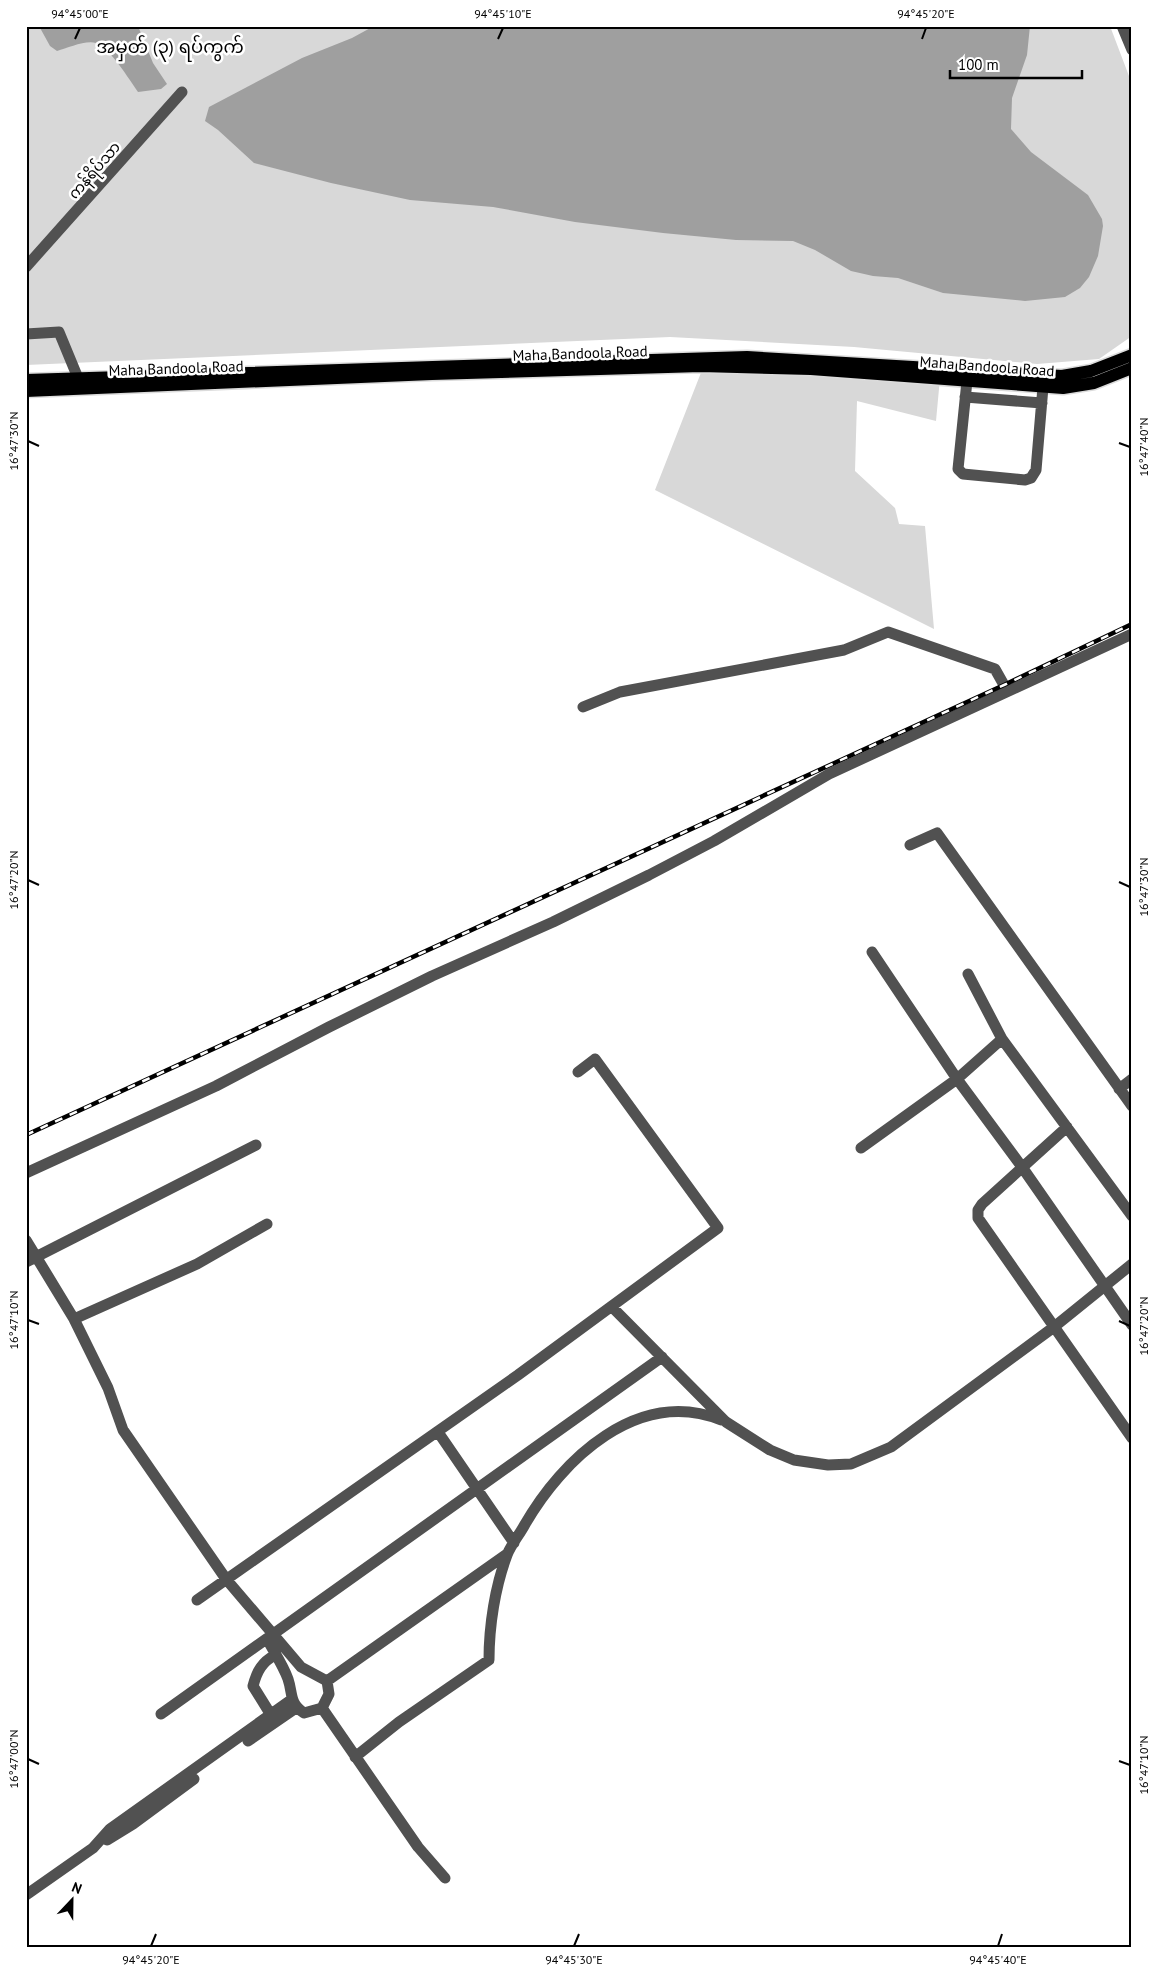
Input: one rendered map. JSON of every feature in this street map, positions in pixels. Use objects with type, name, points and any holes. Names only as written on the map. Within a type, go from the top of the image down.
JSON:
[{"type":"main road","name":"Maha Bandoola Road","points":[[26,380],[747,356],[1062,376],[1091,371],[1132,355]]},
{"type":"main road","name":"Maha Bandoola Road","points":[[26,391],[432,374],[701,366],[811,369],[1043,387],[1076,387],[1094,383],[1130,367]]},
{"type":"street","points":[[1122,26],[1132,50]]},
{"type":"street","name":"ကန်ရိပ်သာ","points":[[26,267],[182,92]]},
{"type":"street","points":[[26,334],[59,332],[78,378]]},
{"type":"street","points":[[967,381],[958,469],[963,474],[1025,480],[1031,478],[1036,470],[1043,387]]},
{"type":"street","points":[[965,397],[1042,403]]},
{"type":"street","points":[[584,707],[620,692],[844,650],[888,632],[995,669],[1004,685]]},
{"type":"street","points":[[26,1173],[216,1086],[424,980],[554,922],[649,876],[714,841],[829,774],[1132,634]]},
{"type":"street","points":[[910,845],[937,833],[1132,1106]]},
{"type":"street","points":[[872,952],[957,1079],[1022,1167],[1132,1325]]},
{"type":"street","points":[[968,974],[1002,1039],[1132,1216]]},
{"type":"street","points":[[861,1148],[957,1079],[1002,1039]]},
{"type":"street","points":[[198,1600],[438,1432],[718,1228],[595,1059],[578,1072]]},
{"type":"street","points":[[1119,1089],[1132,1079]]},
{"type":"street","points":[[1067,1127],[982,1204],[978,1210],[978,1218],[1132,1438]]},
{"type":"street","points":[[26,1262],[256,1145]]},
{"type":"street","points":[[74,1320],[197,1264],[267,1224]]},
{"type":"street","points":[[26,1240],[37,1255],[74,1320],[108,1388],[123,1430],[226,1580],[270,1637],[301,1667],[327,1681]]},
{"type":"street","points":[[355,1757],[399,1722],[489,1660],[489,1636],[507,1554],[540,1497],[561,1472],[602,1436],[631,1421],[674,1412],[707,1414],[726,1422],[770,1450],[794,1460],[828,1465],[851,1464],[891,1447],[1054,1327],[1132,1264]]},
{"type":"street","points":[[612,1307],[726,1422]]},
{"type":"street","points":[[161,1714],[662,1356]]},
{"type":"street","points":[[438,1432],[514,1543]]},
{"type":"street","points":[[327,1681],[507,1554]]},
{"type":"street","points":[[270,1637],[275,1654],[288,1679],[294,1704],[304,1713],[322,1708],[329,1694],[327,1681]]},
{"type":"street","points":[[271,1715],[253,1686],[257,1672],[275,1654]]},
{"type":"street","points":[[93,1848],[110,1829],[271,1715],[294,1704]]},
{"type":"street","points":[[26,1895],[93,1848],[133,1824],[294,1704]]},
{"type":"street","points":[[322,1708],[418,1848],[445,1878]]},
{"type":"shaded area","points":[[26,26],[1110,26],[1132,84],[1132,336],[1099,359],[1037,364],[854,347],[670,337],[26,365]]},
{"type":"shaded area","points":[[39,26],[138,26],[153,63],[167,84],[161,89],[138,92],[119,64],[101,46],[92,42],[57,51],[50,46]]},
{"type":"shaded area","points":[[374,26],[1030,26],[1027,55],[1012,98],[1011,129],[1031,152],[1088,195],[1102,219],[1103,226],[1098,256],[1089,277],[1080,288],[1065,297],[1025,301],[943,293],[898,278],[873,276],[851,271],[815,250],[793,241],[736,240],[575,222],[493,207],[410,200],[331,183],[254,163],[218,130],[205,121],[209,107],[302,58],[352,38]]},
{"type":"shaded area","points":[[704,365],[940,378],[936,421],[857,401],[855,471],[895,508],[899,524],[925,526],[934,629],[655,490]]},
{"type":"railway","points":[[26,1135],[1004,685],[1132,624]]},
{"type":"district","name":"အမှတ် (၃) ရပ်ကွက်","points":[[170,46]]}]
